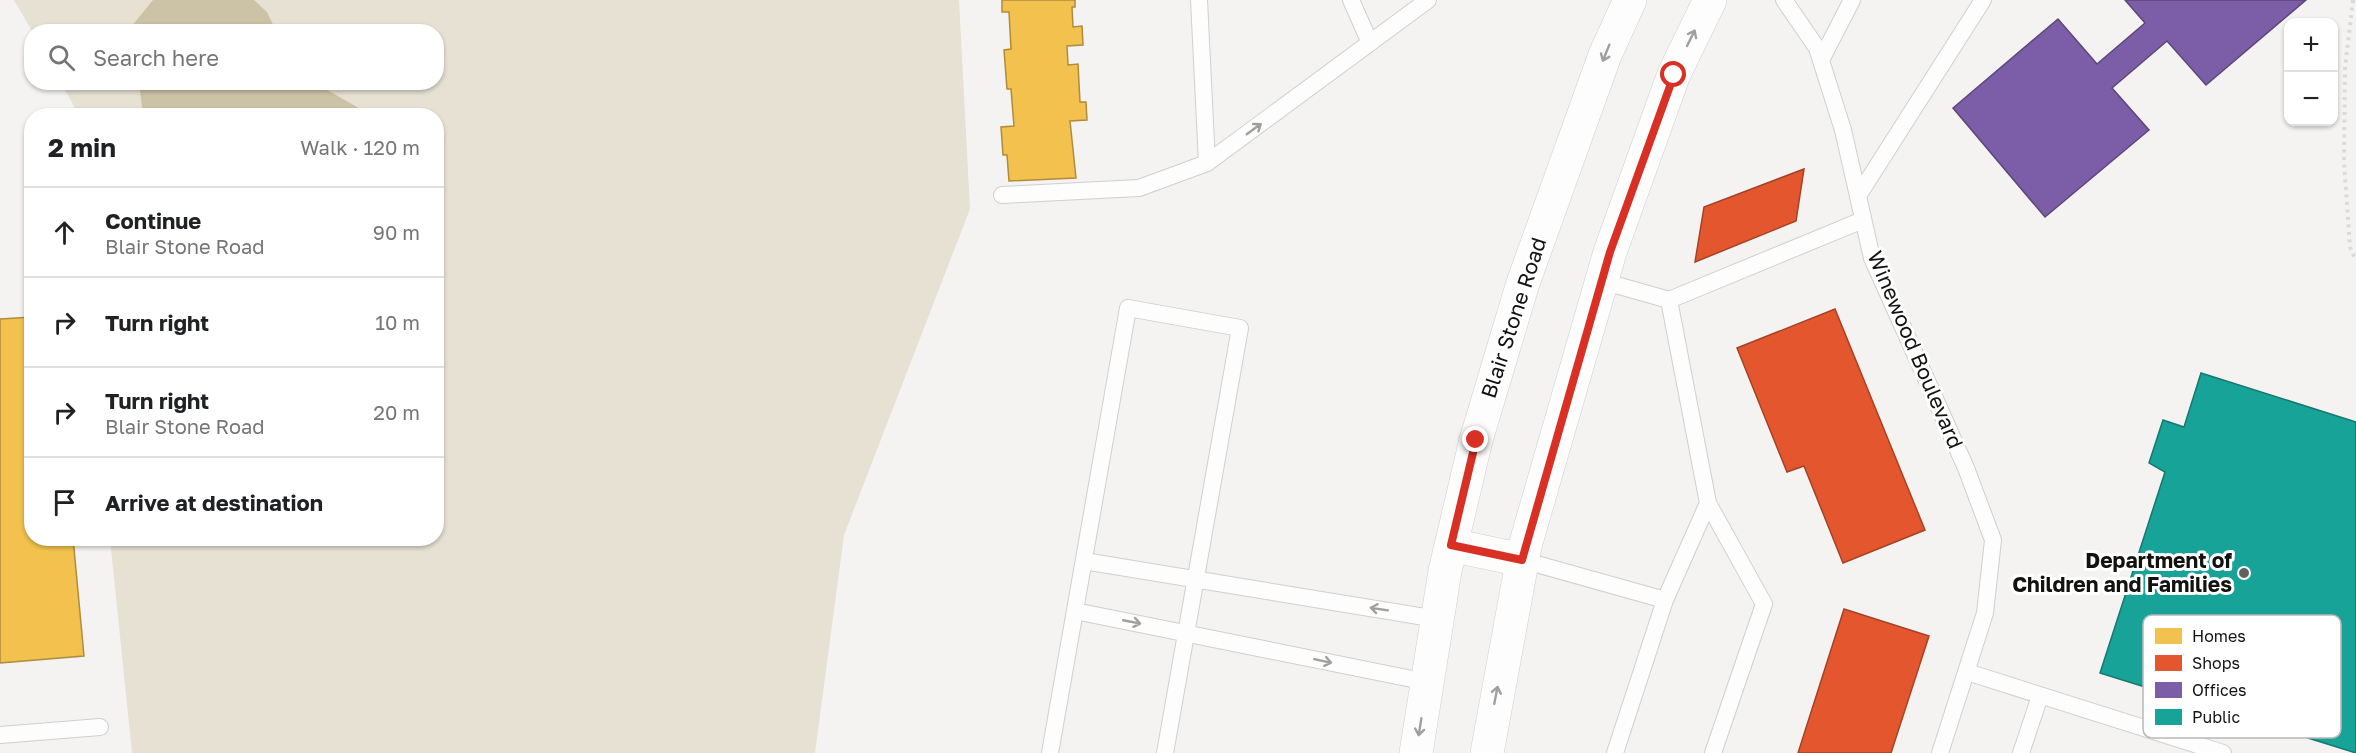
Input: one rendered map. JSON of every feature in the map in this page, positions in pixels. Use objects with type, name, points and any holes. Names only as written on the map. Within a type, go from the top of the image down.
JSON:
[{"type":"main road","name":"Blair Stone Road","points":[[1416,753],[1451,545],[1476,440],[1523,283],[1605,55],[1630,0]]},
{"type":"main road","points":[[1487,753],[1522,560],[1602,281],[1674,75],[1710,0]]},
{"type":"main road","points":[[1451,545],[1522,560]]},
{"type":"lane","points":[[1199,0],[1207,163]]},
{"type":"lane","points":[[1351,0],[1370,43]]},
{"type":"lane","points":[[1002,195],[1139,188],[1207,163],[1428,0]]},
{"type":"lane","name":"Winewood Boulevard","points":[[1784,0],[1817,48],[1844,130],[1872,258],[1966,468],[1993,540],[1985,613],[1940,753]]},
{"type":"lane","points":[[1821,60],[1852,0]]},
{"type":"lane","points":[[1858,196],[1983,0]]},
{"type":"lane","points":[[1602,281],[1669,300],[1863,220]]},
{"type":"lane","points":[[1669,300],[1708,503],[1764,604],[1713,753]]},
{"type":"lane","points":[[1050,753],[1128,308],[1240,328],[1165,753]]},
{"type":"lane","points":[[1615,753],[1665,600],[1708,503]]},
{"type":"lane","points":[[1522,560],[1665,600]]},
{"type":"lane","points":[[1084,561],[1437,619]]},
{"type":"lane","points":[[1074,611],[1427,682]]},
{"type":"lane","points":[[1967,672],[2143,728]]},
{"type":"lane","points":[[2021,753],[2040,696]]},
{"type":"lane","points":[[0,735],[100,727]]},
{"type":"lane","points":[[2175,738],[2223,753]]},
{"type":"path","points":[[2353,0],[2345,68],[2344,161],[2350,247],[2356,260]]},
{"type":"shaded area","points":[[14,0],[959,0],[970,209],[844,535],[815,753],[132,753],[111,546],[444,546],[444,108],[75,108],[65,90],[444,90],[444,24],[28,24]]},
{"type":"shaded area","points":[[153,0],[254,0],[267,12],[273,24],[133,24]]},
{"type":"shaded area","points":[[140,90],[327,90],[359,108],[142,108]]},
{"type":"building: Homes","points":[[1002,0],[1075,0],[1075,7],[1072,7],[1073,27],[1082,26],[1083,45],[1067,46],[1068,65],[1078,64],[1080,102],[1086,102],[1087,120],[1070,121],[1076,178],[1009,181],[1007,155],[1003,155],[1001,127],[1014,126],[1011,89],[1007,89],[1004,50],[1011,49],[1009,12],[1002,12]]},
{"type":"building: Homes","points":[[24,318],[24,546],[74,546],[84,656],[0,663],[0,319]]},
{"type":"building: Shops","points":[[1804,169],[1796,221],[1695,262],[1704,207]]},
{"type":"building: Shops","points":[[1835,309],[1925,530],[1843,563],[1804,466],[1787,472],[1737,348]]},
{"type":"building: Shops","points":[[1844,609],[1929,636],[1891,753],[1798,753]]},
{"type":"building: Offices","points":[[2125,0],[2306,0],[2206,85],[2167,41],[2112,88],[2149,130],[2045,217],[1953,108],[2058,19],[2097,64],[2145,23]]},
{"type":"building: Public","name":"Department of Children and Families","points":[[2201,373],[2356,422],[2356,753],[2308,738],[2341,738],[2341,615],[2143,615],[2143,686],[2100,673],[2165,472],[2149,463],[2163,420],[2184,427]]},
{"type":"place","name":"Department of Children and Families","points":[[2244,573]]},
{"type":"route","points":[[1476,440],[1451,545],[1522,560],[1610,252],[1674,75]]}]
